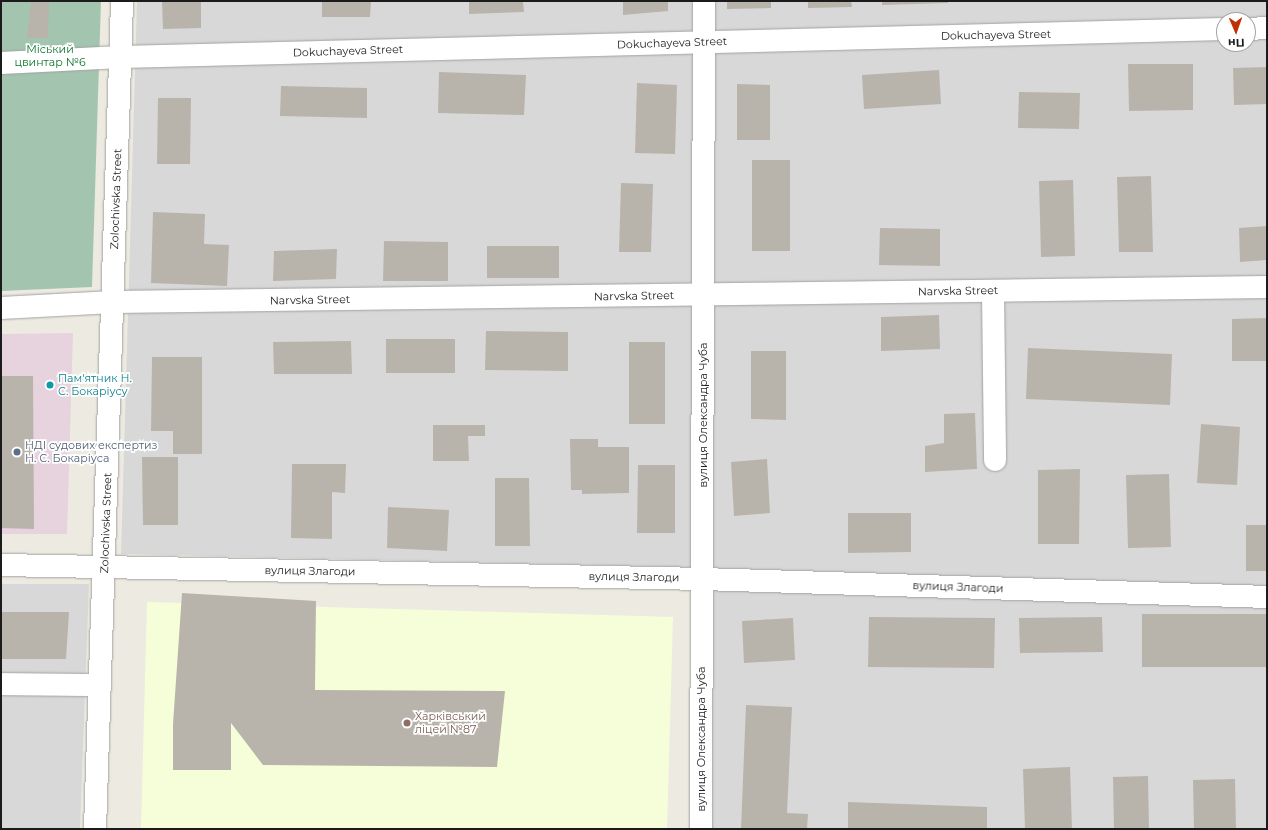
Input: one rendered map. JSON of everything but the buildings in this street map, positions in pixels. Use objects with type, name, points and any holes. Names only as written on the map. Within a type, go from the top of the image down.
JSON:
[{"type":"street","name":"Zolochivska Street","points":[[95,829],[122,1]]},
{"type":"street","name":"вулиця Олександра Чуба","points":[[701,829],[704,1]]},
{"type":"street","points":[[1256,29],[1267,28]]},
{"type":"street","name":"Dokuchayeva Street","points":[[1,63],[120,57],[1216,29]]},
{"type":"street","name":"Narvska Street","points":[[1,308],[113,302],[993,291],[1267,286]]},
{"type":"street","points":[[993,291],[995,460]]},
{"type":"street","name":"вулиця Злагоди","points":[[1,565],[702,579],[1267,597]]},
{"type":"street","points":[[1,684],[100,685]]},
{"type":"shaded area","points":[[137,1],[1267,1],[1267,829],[712,829],[711,568],[121,554]]},
{"type":"shaded area","points":[[73,333],[67,534],[1,534],[1,334]]},
{"type":"shaded area","points":[[1,584],[89,584],[80,829],[1,829]]},
{"type":"shaded area","name":"Харківський ліцей №87","points":[[147,602],[673,617],[667,829],[141,829]]},
{"type":"green space","name":"Міський цвинтар №6","points":[[1,1],[101,1],[92,287],[1,291]]},
{"type":"place","name":"Пам'ятник Н. С. Бокаріусу","points":[[50,385]]},
{"type":"place","name":"НДІ судових експертиз Н. С. Бокаріуса","points":[[17,452]]},
{"type":"place","name":"Харківський ліцей №87","points":[[407,723]]}]
